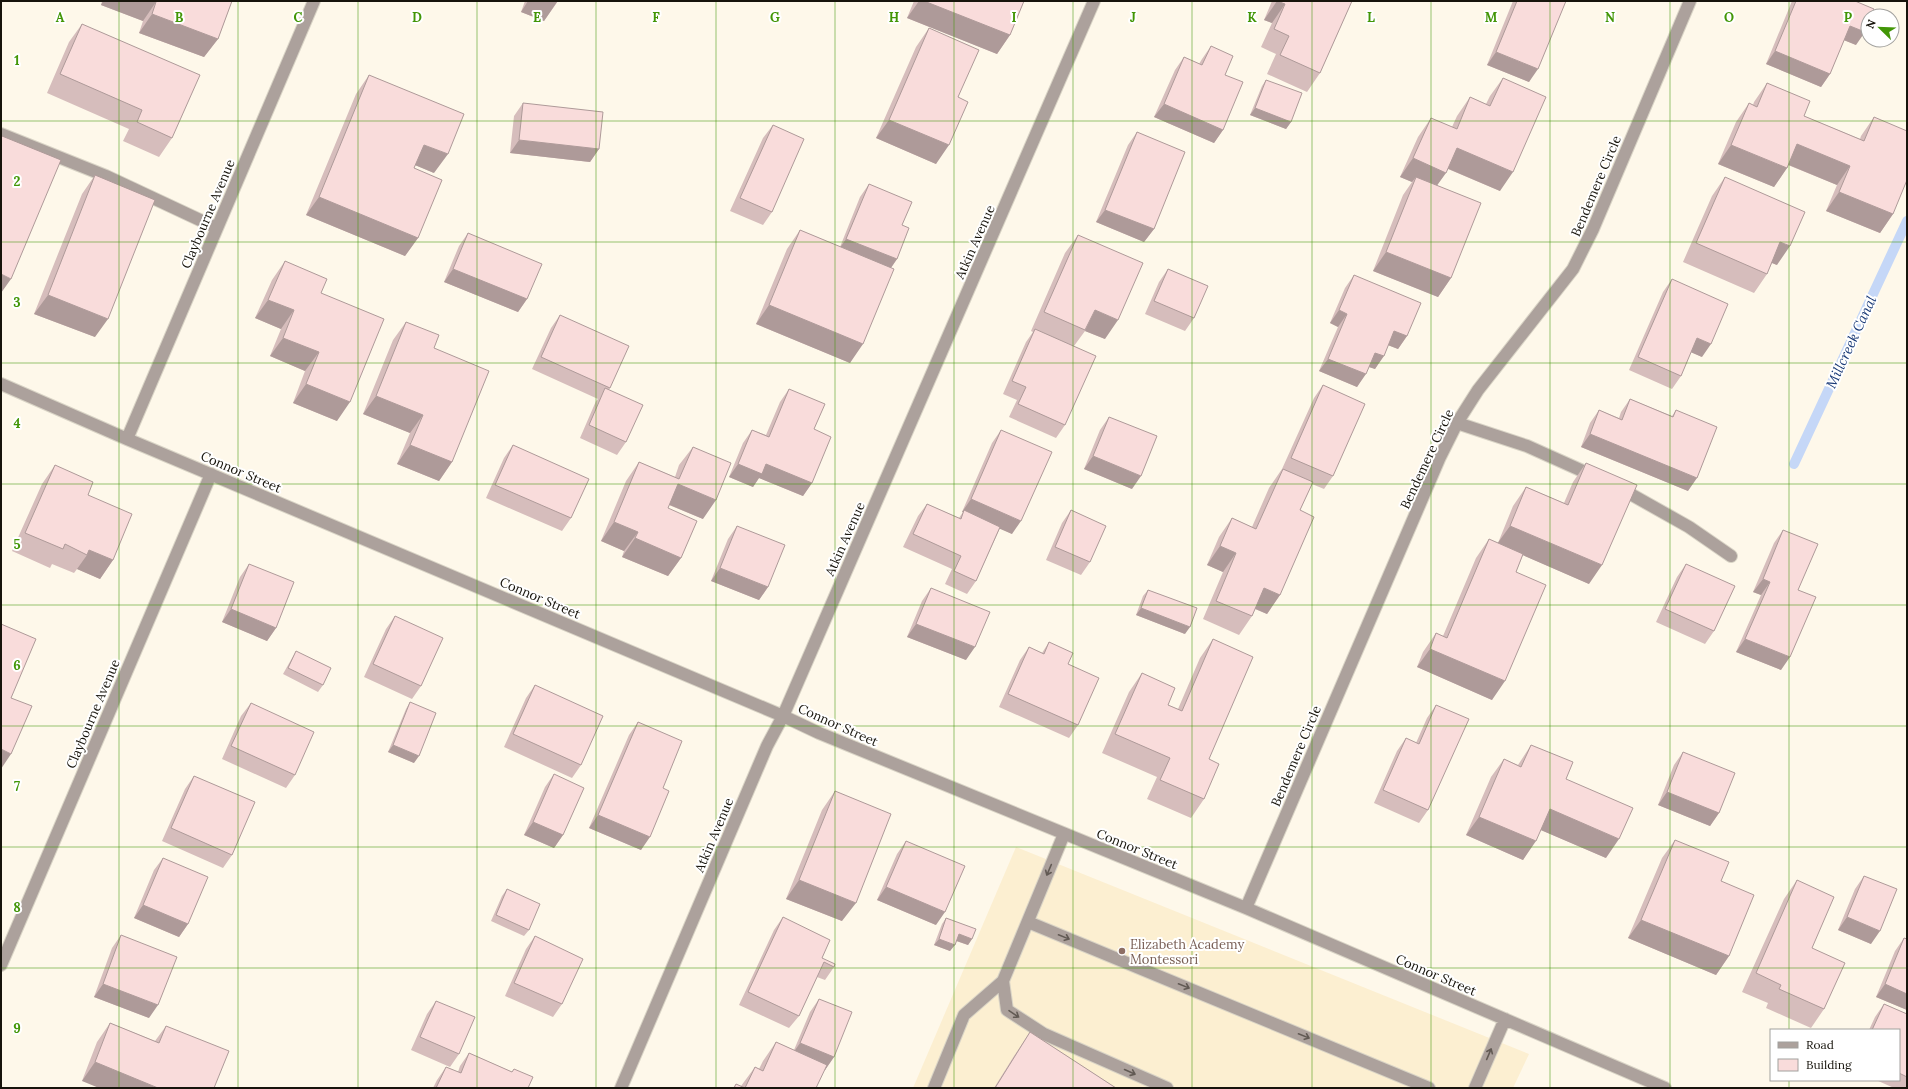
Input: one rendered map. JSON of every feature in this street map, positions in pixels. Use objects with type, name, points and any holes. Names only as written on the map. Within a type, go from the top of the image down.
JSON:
[{"type":"street","name":"Claybourne Avenue","points":[[127,439],[314,1]]},
{"type":"street","name":"Atkin Avenue","points":[[621,1088],[767,746],[783,716],[1094,1]]},
{"type":"street","name":"Bendemere Circle","points":[[1246,908],[1440,458],[1457,423],[1478,390],[1573,269],[1593,229],[1690,1]]},
{"type":"street","points":[[1,134],[106,176],[217,228]]},
{"type":"street","name":"Connor Street","points":[[1,384],[127,439],[783,716],[819,733],[1246,908],[1666,1088]]},
{"type":"street","points":[[1457,423],[1527,446],[1621,488],[1689,527],[1731,556]]},
{"type":"street","name":"Claybourne Avenue","points":[[1,965],[211,474]]},
{"type":"street","points":[[934,1088],[964,1015],[1003,981],[1064,834]]},
{"type":"street","points":[[1028,922],[1429,1088]]},
{"type":"street","points":[[1003,981],[1007,1010],[1044,1034],[1167,1088]]},
{"type":"street","points":[[1475,1088],[1505,1019]]},
{"type":"shaded area","name":"Elizabeth Academy Montessori","points":[[1016,847],[1529,1054],[1513,1088],[913,1088]]},
{"type":"building","points":[[153,1],[232,1],[218,39],[152,14],[156,2]]},
{"type":"building","points":[[924,1],[1024,1],[1010,35]]},
{"type":"building","points":[[1277,1],[1352,1],[1320,73],[1280,55],[1289,36],[1274,29],[1285,4]]},
{"type":"building","points":[[1517,1],[1566,1],[1538,69],[1496,52]]},
{"type":"building","points":[[1796,1],[1855,1],[1872,8],[1860,8],[1860,30],[1850,26],[1830,74],[1775,51]]},
{"type":"building","points":[[82,24],[200,75],[172,138],[137,122],[142,110],[60,74]]},
{"type":"building","points":[[929,28],[979,50],[958,97],[968,102],[949,145],[889,120]]},
{"type":"building","points":[[1211,46],[1233,56],[1225,75],[1243,82],[1223,130],[1164,104],[1184,57],[1202,65]]},
{"type":"building","points":[[369,75],[464,114],[448,154],[424,145],[414,168],[442,180],[418,238],[319,197]]},
{"type":"building","points":[[1503,78],[1546,97],[1513,172],[1457,148],[1446,173],[1413,158],[1431,118],[1457,129],[1470,97],[1490,106]]},
{"type":"building","points":[[1266,80],[1302,93],[1291,122],[1255,108]]},
{"type":"building","points":[[1767,83],[1810,101],[1804,116],[1864,141],[1874,117],[1907,131],[1907,180],[1893,214],[1839,192],[1850,166],[1797,144],[1787,168],[1731,145],[1749,103],[1757,107]]},
{"type":"building","points":[[523,103],[603,112],[599,149],[519,140]]},
{"type":"building","points":[[773,125],[804,139],[772,212],[740,198]]},
{"type":"building","points":[[1137,132],[1185,152],[1154,229],[1105,210]]},
{"type":"building","points":[[2,136],[61,160],[11,279],[1,274]]},
{"type":"building","points":[[95,175],[155,200],[108,319],[48,295]]},
{"type":"building","points":[[1416,177],[1481,203],[1451,278],[1386,252]]},
{"type":"building","points":[[1725,177],[1805,212],[1790,246],[1780,242],[1767,274],[1696,243]]},
{"type":"building","points":[[869,184],[912,202],[902,225],[909,228],[897,259],[846,239]]},
{"type":"building","points":[[800,230],[894,269],[863,344],[769,305]]},
{"type":"building","points":[[468,233],[542,264],[527,299],[453,269]]},
{"type":"building","points":[[1078,235],[1143,263],[1118,320],[1095,310],[1085,330],[1044,312]]},
{"type":"building","points":[[285,261],[327,279],[321,293],[384,319],[350,402],[306,384],[319,352],[283,338],[294,310],[268,300]]},
{"type":"building","points":[[1168,269],[1208,286],[1194,318],[1154,301]]},
{"type":"building","points":[[1354,275],[1421,303],[1407,336],[1394,331],[1384,356],[1375,353],[1366,374],[1328,359],[1347,314],[1339,310]]},
{"type":"building","points":[[1672,279],[1728,304],[1711,344],[1697,338],[1681,376],[1638,357]]},
{"type":"building","points":[[560,315],[629,346],[610,388],[541,357]]},
{"type":"building","points":[[406,322],[439,335],[434,348],[489,371],[452,462],[410,445],[423,415],[376,396]]},
{"type":"building","points":[[1035,329],[1096,356],[1065,425],[1018,404],[1026,387],[1012,381]]},
{"type":"building","points":[[1323,385],[1365,404],[1333,476],[1291,458]]},
{"type":"building","points":[[605,388],[643,405],[626,442],[589,425]]},
{"type":"building","points":[[789,389],[825,404],[814,429],[831,437],[812,483],[766,464],[762,474],[738,464],[752,430],[769,437]]},
{"type":"building","points":[[1630,399],[1673,417],[1676,410],[1717,427],[1697,478],[1590,434],[1599,410],[1622,420]]},
{"type":"building","points":[[1109,417],[1157,436],[1141,476],[1093,456]]},
{"type":"building","points":[[1001,430],[1052,452],[1021,521],[971,499]]},
{"type":"building","points":[[513,445],[589,479],[571,518],[495,485]]},
{"type":"building","points":[[693,447],[731,463],[716,500],[678,484],[668,508],[697,521],[681,558],[635,538],[638,532],[614,522],[639,462],[679,479]]},
{"type":"building","points":[[1586,463],[1637,485],[1602,565],[1510,526],[1526,487],[1568,505]]},
{"type":"building","points":[[55,465],[93,482],[88,495],[132,514],[113,560],[89,550],[87,555],[65,544],[63,549],[25,533]]},
{"type":"building","points":[[1283,469],[1313,482],[1300,510],[1314,517],[1280,595],[1264,588],[1252,616],[1216,601],[1236,553],[1220,546],[1232,518],[1256,529]]},
{"type":"building","points":[[927,504],[961,519],[964,510],[1000,527],[976,581],[954,571],[961,556],[913,534]]},
{"type":"building","points":[[1071,510],[1106,526],[1090,562],[1055,547]]},
{"type":"building","points":[[737,526],[785,545],[768,587],[720,568]]},
{"type":"building","points":[[1783,530],[1818,544],[1798,590],[1816,597],[1790,657],[1745,639],[1770,582],[1763,579]]},
{"type":"building","points":[[1489,539],[1523,554],[1516,572],[1546,585],[1505,681],[1430,649],[1436,633],[1447,638]]},
{"type":"building","points":[[249,564],[294,582],[276,628],[231,609]]},
{"type":"building","points":[[1686,564],[1735,586],[1714,631],[1665,609]]},
{"type":"building","points":[[931,588],[990,612],[975,647],[916,624]]},
{"type":"building","points":[[1148,590],[1197,608],[1190,627],[1141,608]]},
{"type":"building","points":[[395,616],[443,638],[421,686],[373,664]]},
{"type":"building","points":[[1,624],[36,639],[11,698],[32,706],[11,754],[1,749]]},
{"type":"building","points":[[1213,639],[1253,657],[1209,759],[1219,764],[1204,799],[1160,780],[1170,758],[1115,734],[1142,673],[1175,688],[1168,705],[1182,711]]},
{"type":"building","points":[[1049,642],[1073,653],[1068,664],[1099,678],[1078,725],[1008,694],[1029,647],[1044,654]]},
{"type":"building","points":[[296,651],[331,668],[323,685],[288,668]]},
{"type":"building","points":[[535,685],[603,716],[581,765],[513,734]]},
{"type":"building","points":[[410,702],[436,713],[419,756],[393,745]]},
{"type":"building","points":[[251,703],[314,732],[295,775],[231,746]]},
{"type":"building","points":[[1436,705],[1469,719],[1428,810],[1383,790],[1406,738],[1419,744]]},
{"type":"building","points":[[638,722],[682,741],[663,788],[669,791],[650,837],[598,815]]},
{"type":"building","points":[[1531,745],[1573,762],[1566,779],[1633,808],[1619,839],[1550,809],[1536,841],[1479,817],[1504,759],[1521,767]]},
{"type":"building","points":[[1683,752],[1735,773],[1719,813],[1667,792]]},
{"type":"building","points":[[554,774],[584,788],[563,835],[533,822]]},
{"type":"building","points":[[194,776],[255,802],[232,855],[171,828]]},
{"type":"building","points":[[835,791],[891,814],[856,903],[799,880]]},
{"type":"building","points":[[1675,840],[1729,862],[1721,881],[1754,895],[1729,956],[1641,920]]},
{"type":"building","points":[[906,841],[965,866],[945,912],[886,887]]},
{"type":"building","points":[[163,858],[208,877],[188,924],[143,905]]},
{"type":"building","points":[[1864,876],[1897,889],[1880,931],[1847,917]]},
{"type":"building","points":[[1797,880],[1834,897],[1812,948],[1845,963],[1824,1009],[1779,989],[1781,985],[1756,973]]},
{"type":"building","points":[[507,889],[540,904],[529,930],[496,915]]},
{"type":"building","points":[[783,917],[830,940],[822,958],[835,964],[834,967],[824,962],[799,1016],[748,992]]},
{"type":"building","points":[[946,918],[976,929],[972,939],[959,934],[955,945],[939,939]]},
{"type":"building","points":[[121,935],[177,957],[158,1005],[103,984]]},
{"type":"building","points":[[535,936],[583,959],[562,1004],[514,983]]},
{"type":"building","points":[[1904,938],[1907,939],[1907,994],[1885,984]]},
{"type":"building","points":[[819,999],[852,1012],[834,1057],[800,1043]]},
{"type":"building","points":[[436,1001],[475,1017],[459,1054],[420,1037]]},
{"type":"building","points":[[1884,1004],[1907,1014],[1907,1077],[1900,1074],[1900,1029],[1872,1029]]},
{"type":"building","points":[[110,1023],[159,1043],[166,1026],[229,1051],[214,1088],[158,1088],[95,1062]]},
{"type":"building","points":[[1030,1032],[1116,1088],[995,1088]]},
{"type":"building","points":[[776,1042],[827,1065],[816,1088],[745,1088],[755,1067],[763,1071]]},
{"type":"building","points":[[469,1053],[512,1072],[514,1069],[533,1077],[528,1088],[436,1088],[446,1067],[461,1073]]},
{"type":"building","points":[[736,1084],[745,1088],[734,1088]]},
{"type":"waterway","name":"Millcreek Canal","points":[[1794,464],[1907,221]]},
{"type":"place","name":"Elizabeth Academy Montessori","points":[[1122,951]]}]
